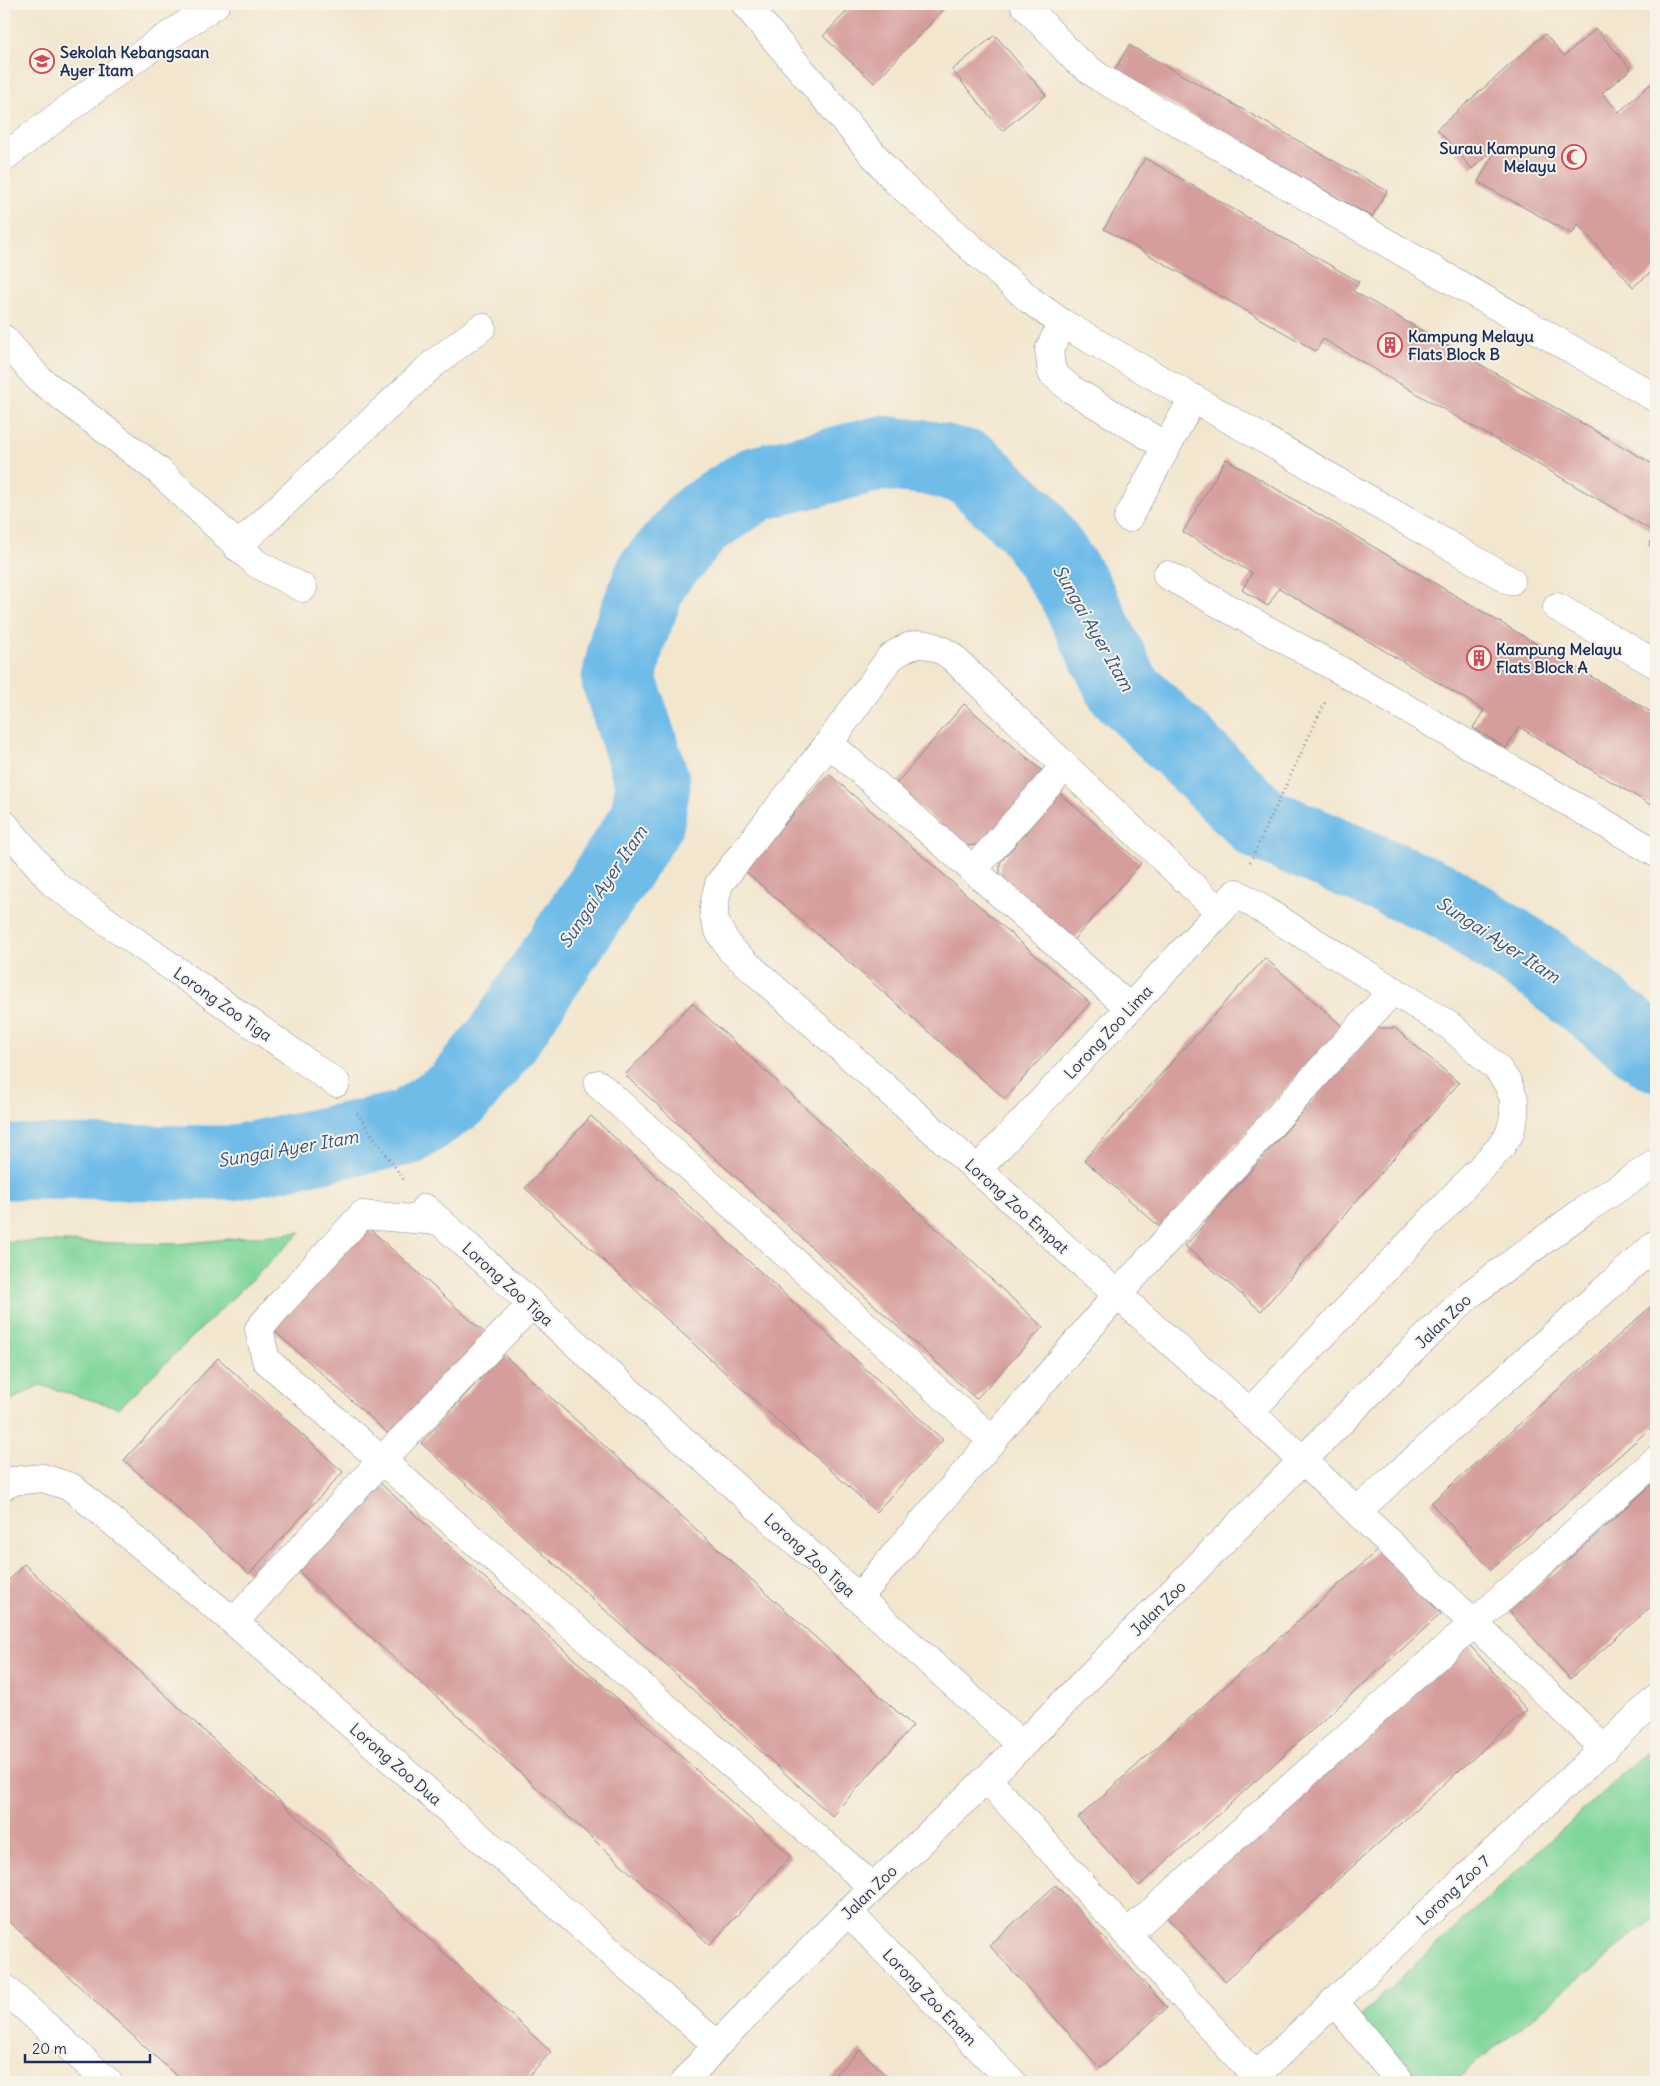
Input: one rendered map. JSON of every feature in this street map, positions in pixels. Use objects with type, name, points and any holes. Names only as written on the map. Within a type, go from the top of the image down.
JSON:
[{"type":"street","points":[[4,157],[140,55],[216,4]]},
{"type":"street","points":[[745,4],[895,180],[1030,300],[1062,323],[1512,581]]},
{"type":"street","points":[[1024,4],[1076,60],[1099,77],[1656,398]]},
{"type":"street","points":[[1062,323],[1049,350],[1052,373],[1071,389],[1165,446]]},
{"type":"street","points":[[237,547],[433,364],[482,327]]},
{"type":"street","points":[[4,339],[39,379],[159,471],[257,564],[303,588]]},
{"type":"street","points":[[1128,518],[1192,398]]},
{"type":"street","points":[[1167,574],[1340,670],[1656,853]]},
{"type":"street","points":[[1557,607],[1656,664]]},
{"type":"street","name":"Lorong Zoo Empat","points":[[1249,1413],[1500,1148],[1510,1133],[1514,1116],[1514,1099],[1508,1082],[1497,1068],[1450,1026],[1393,990],[1228,903],[1064,766],[952,656],[937,647],[920,644],[903,647],[890,658],[829,743],[719,884],[714,904],[714,925],[731,950],[1249,1413],[1304,1461],[1605,1748]]},
{"type":"street","points":[[829,743],[1130,1008]]},
{"type":"street","points":[[973,870],[1064,766]]},
{"type":"street","name":"Lorong Zoo Tiga","points":[[4,824],[54,884],[336,1083]]},
{"type":"street","name":"Lorong Zoo Lima","points":[[977,1170],[1228,903]]},
{"type":"street","points":[[858,1598],[1117,1295],[1393,990]]},
{"type":"street","points":[[598,1084],[993,1441]]},
{"type":"street","name":"Jalan Zoo","points":[[684,2082],[717,2045],[848,1912],[1022,1745],[1380,1382],[1469,1295],[1586,1208],[1656,1163]]},
{"type":"street","points":[[430,1213],[362,1215],[259,1329],[266,1360],[873,1887]]},
{"type":"street","name":"Lorong Zoo Tiga","points":[[430,1213],[1022,1745]]},
{"type":"street","points":[[1357,1512],[1656,1244]]},
{"type":"street","points":[[234,1622],[382,1460],[531,1305]]},
{"type":"street","points":[[1127,1934],[1656,1460]]},
{"type":"street","name":"Lorong Zoo Dua","points":[[4,1486],[14,1481],[43,1478],[71,1487],[234,1622],[717,2045]]},
{"type":"street","name":"Lorong Zoo 7","points":[[1252,2079],[1656,1699]]},
{"type":"street","points":[[987,1779],[1127,1934],[1252,2079]]},
{"type":"street","name":"Lorong Zoo Enam","points":[[848,1912],[1012,2082]]},
{"type":"street","points":[[4,1988],[108,2082]]},
{"type":"street","points":[[1334,2001],[1400,2082]]},
{"type":"path","points":[[1248,867],[1340,670]]},
{"type":"path","points":[[336,1083],[430,1213]]},
{"type":"green space","points":[[301,1232],[119,1408],[40,1385],[4,1404],[4,1241],[178,1244]]},
{"type":"green space","points":[[1656,1743],[1656,1917],[1452,2082],[1417,2082],[1360,2016]]},
{"type":"building","points":[[854,4],[938,4],[944,9],[874,83],[823,36]]},
{"type":"building","name":"Surau Kampung Melayu","points":[[1596,29],[1631,69],[1602,93],[1619,112],[1656,79],[1656,268],[1633,287],[1578,224],[1572,234],[1478,182],[1498,145],[1472,169],[1437,129],[1545,34],[1564,56]]},
{"type":"building","points":[[995,35],[1046,95],[1002,131],[952,70]]},
{"type":"building","points":[[1129,45],[1387,191],[1372,217],[1114,71]]},
{"type":"building","name":"Kampung Melayu Flats Block B","points":[[1145,158],[1359,282],[1353,291],[1656,466],[1656,533],[1323,339],[1316,351],[1104,229]]},
{"type":"building","name":"Kampung Melayu Flats Block A","points":[[1226,459],[1656,715],[1656,808],[1519,727],[1506,748],[1473,728],[1484,710],[1279,588],[1268,606],[1242,590],[1252,573],[1183,532]]},
{"type":"building","points":[[1656,533],[1656,550],[1649,545]]},
{"type":"building","points":[[964,704],[1046,774],[986,844],[965,846],[895,785]]},
{"type":"building","points":[[829,774],[1090,1003],[1005,1099],[744,870]]},
{"type":"building","points":[[1059,793],[1141,863],[1070,944],[1000,884],[1000,863]]},
{"type":"building","points":[[1265,958],[1342,1026],[1161,1228],[1084,1160]]},
{"type":"building","points":[[692,1003],[1043,1327],[976,1399],[625,1075]]},
{"type":"building","points":[[1376,1028],[1395,1028],[1459,1083],[1261,1311],[1185,1246]]},
{"type":"building","points":[[591,1116],[943,1440],[876,1512],[525,1188]]},
{"type":"building","points":[[362,1222],[488,1336],[394,1439],[268,1325]]},
{"type":"building","points":[[1656,1302],[1656,1423],[1491,1570],[1431,1503]]},
{"type":"building","points":[[503,1354],[913,1726],[832,1816],[421,1443]]},
{"type":"building","points":[[218,1358],[343,1472],[249,1574],[124,1460]]},
{"type":"building","points":[[1656,1481],[1656,1602],[1570,1679],[1510,1612]]},
{"type":"building","points":[[380,1483],[791,1856],[710,1945],[299,1572]]},
{"type":"building","points":[[1381,1547],[1441,1614],[1139,1886],[1078,1818]]},
{"type":"building","points":[[24,1564],[551,2052],[523,2082],[183,2082],[4,1917],[4,1586]]},
{"type":"building","points":[[1467,1642],[1527,1710],[1225,1981],[1164,1914]]},
{"type":"building","points":[[1056,1885],[1167,2008],[1100,2068],[989,1945]]},
{"type":"building","points":[[860,2050],[893,2082],[827,2082]]},
{"type":"waterway","name":"Sungai Ayer Itam","points":[[4,1162],[231,1163],[407,1128],[458,1093],[501,1041],[647,821],[653,784],[619,680],[627,641],[653,574],[700,520],[755,484],[882,453],[928,458],[970,468],[1030,524],[1074,589],[1123,688],[1261,823],[1445,902],[1545,967],[1656,1054]]},
{"type":"place","name":"Sekolah Kebangsaan Ayer Itam","points":[[42,61]]},
{"type":"place","name":"Surau Kampung Melayu","points":[[1574,157]]},
{"type":"place","name":"Kampung Melayu Flats Block B","points":[[1390,345]]},
{"type":"place","name":"Kampung Melayu Flats Block A","points":[[1479,658]]}]
